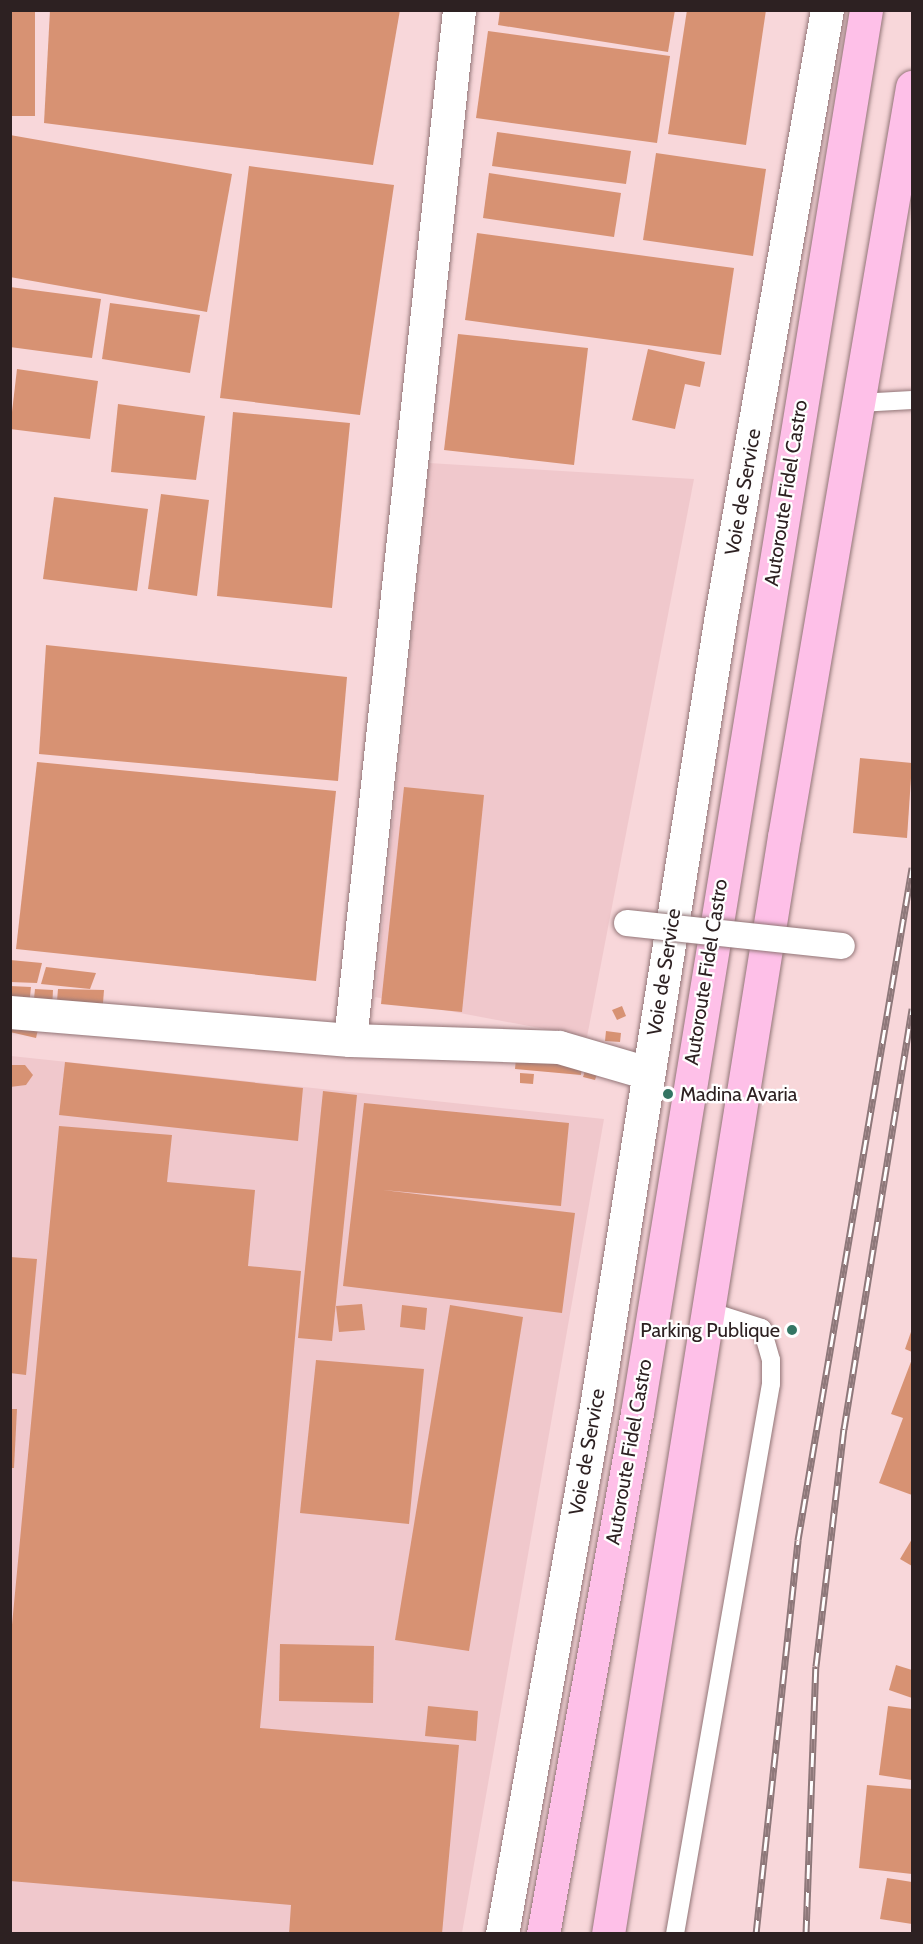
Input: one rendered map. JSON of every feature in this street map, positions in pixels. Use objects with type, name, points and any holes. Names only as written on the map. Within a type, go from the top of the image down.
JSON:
[{"type":"highway","name":"Autoroute Fidel Castro","points":[[543,1934],[637,1413],[866,10]]},
{"type":"highway","points":[[608,1934],[708,1311],[912,87]]},
{"type":"street","points":[[350,1040],[459,10]]},
{"type":"street","name":"Voie de Service","points":[[502,1934],[596,1407],[648,1073],[827,10]]},
{"type":"street","points":[[627,923],[842,946]]},
{"type":"street","points":[[10,1012],[350,1040],[559,1047],[648,1073]]},
{"type":"street","points":[[596,1407],[637,1413]]},
{"type":"lane","points":[[858,403],[912,400]]},
{"type":"lane","points":[[675,1934],[771,1384],[771,1360],[762,1328],[708,1311]]},
{"type":"shaded area","points":[[429,463],[694,479],[587,1037],[375,997]]},
{"type":"shaded area","points":[[11,1056],[604,1119],[462,1933],[11,1934]]},
{"type":"building","points":[[10,10],[35,10],[35,116],[10,116]]},
{"type":"building","points":[[50,10],[400,10],[373,165],[44,123]]},
{"type":"building","points":[[500,10],[675,10],[668,52],[498,25]]},
{"type":"building","points":[[687,10],[766,10],[746,145],[668,134]]},
{"type":"building","points":[[488,31],[670,56],[657,143],[476,118]]},
{"type":"building","points":[[497,132],[631,151],[626,184],[492,166]]},
{"type":"building","points":[[10,135],[232,174],[207,312],[10,277]]},
{"type":"building","points":[[656,153],[766,169],[753,256],[643,240]]},
{"type":"building","points":[[249,166],[394,185],[360,415],[220,398]]},
{"type":"building","points":[[489,173],[621,193],[614,237],[483,218]]},
{"type":"building","points":[[477,233],[734,268],[721,355],[465,320]]},
{"type":"building","points":[[10,287],[101,299],[92,358],[10,347]]},
{"type":"building","points":[[110,303],[200,315],[190,373],[102,359]]},
{"type":"building","points":[[458,334],[588,348],[574,465],[444,450]]},
{"type":"building","points":[[648,349],[705,362],[700,387],[685,384],[675,429],[632,420]]},
{"type":"building","points":[[17,369],[98,381],[90,439],[10,429]]},
{"type":"building","points":[[118,404],[205,416],[196,480],[111,472]]},
{"type":"building","points":[[233,412],[350,423],[332,608],[217,596]]},
{"type":"building","points":[[161,494],[209,500],[197,596],[148,589]]},
{"type":"building","points":[[54,497],[148,509],[137,591],[43,579]]},
{"type":"building","points":[[46,645],[347,677],[338,781],[39,754]]},
{"type":"building","points":[[860,758],[912,763],[907,838],[853,833]]},
{"type":"building","points":[[37,762],[336,791],[316,981],[16,949]]},
{"type":"building","points":[[404,787],[484,795],[462,1012],[381,1004]]},
{"type":"building","points":[[10,960],[42,963],[37,983],[10,982]]},
{"type":"building","points":[[46,967],[96,973],[90,989],[41,984]]},
{"type":"building","points":[[10,986],[31,987],[29,1006],[10,1006]]},
{"type":"building","points":[[35,989],[53,990],[52,1009],[33,1008]]},
{"type":"building","points":[[58,989],[104,990],[102,1016],[56,1013]]},
{"type":"building","points":[[622,1006],[626,1016],[617,1020],[612,1010]]},
{"type":"building","points":[[10,1015],[41,1017],[36,1038],[10,1032]]},
{"type":"building","points":[[606,1031],[621,1033],[620,1042],[605,1041]]},
{"type":"building","points":[[516,1058],[582,1064],[581,1075],[515,1069]]},
{"type":"building","points":[[65,1062],[303,1088],[298,1141],[59,1115]]},
{"type":"building","points":[[10,1065],[25,1065],[33,1075],[26,1085],[10,1087]]},
{"type":"building","points":[[587,1065],[599,1068],[595,1080],[583,1077]]},
{"type":"building","points":[[520,1073],[534,1074],[533,1084],[520,1083]]},
{"type":"building","points":[[323,1091],[357,1095],[332,1341],[298,1338]]},
{"type":"building","points":[[364,1103],[569,1123],[561,1206],[383,1190],[575,1213],[562,1313],[343,1286]]},
{"type":"building","points":[[59,1126],[172,1135],[167,1182],[255,1190],[248,1266],[301,1271],[260,1728],[459,1745],[442,1934],[289,1934],[291,1905],[10,1881],[10,1646]]},
{"type":"building","points":[[10,1257],[37,1259],[26,1375],[10,1373]]},
{"type":"building","points":[[362,1304],[365,1330],[339,1332],[336,1306]]},
{"type":"building","points":[[402,1305],[427,1308],[425,1330],[400,1327]]},
{"type":"building","points":[[450,1305],[523,1317],[469,1651],[395,1640]]},
{"type":"building","points":[[912,1329],[912,1352],[905,1349]]},
{"type":"building","points":[[912,1359],[912,1495],[879,1483],[903,1418],[891,1414]]},
{"type":"building","points":[[316,1360],[424,1369],[409,1524],[300,1513]]},
{"type":"building","points":[[10,1409],[17,1409],[14,1468],[10,1468]]},
{"type":"building","points":[[912,1539],[912,1566],[900,1559]]},
{"type":"building","points":[[280,1644],[374,1646],[373,1703],[279,1701]]},
{"type":"building","points":[[896,1665],[912,1670],[912,1698],[889,1690]]},
{"type":"building","points":[[428,1706],[478,1711],[476,1741],[425,1736]]},
{"type":"building","points":[[888,1706],[912,1709],[912,1780],[879,1775]]},
{"type":"building","points":[[867,1785],[912,1789],[912,1874],[859,1868]]},
{"type":"building","points":[[887,1878],[912,1882],[912,1924],[880,1919]]},
{"type":"railway","points":[[756,1934],[798,1540],[912,868]]},
{"type":"railway","points":[[806,1934],[816,1666],[844,1429],[912,1008]]},
{"type":"place","name":"Madina Avaria","points":[[668,1094]]},
{"type":"place","name":"Parking Publique","points":[[792,1330]]}]
